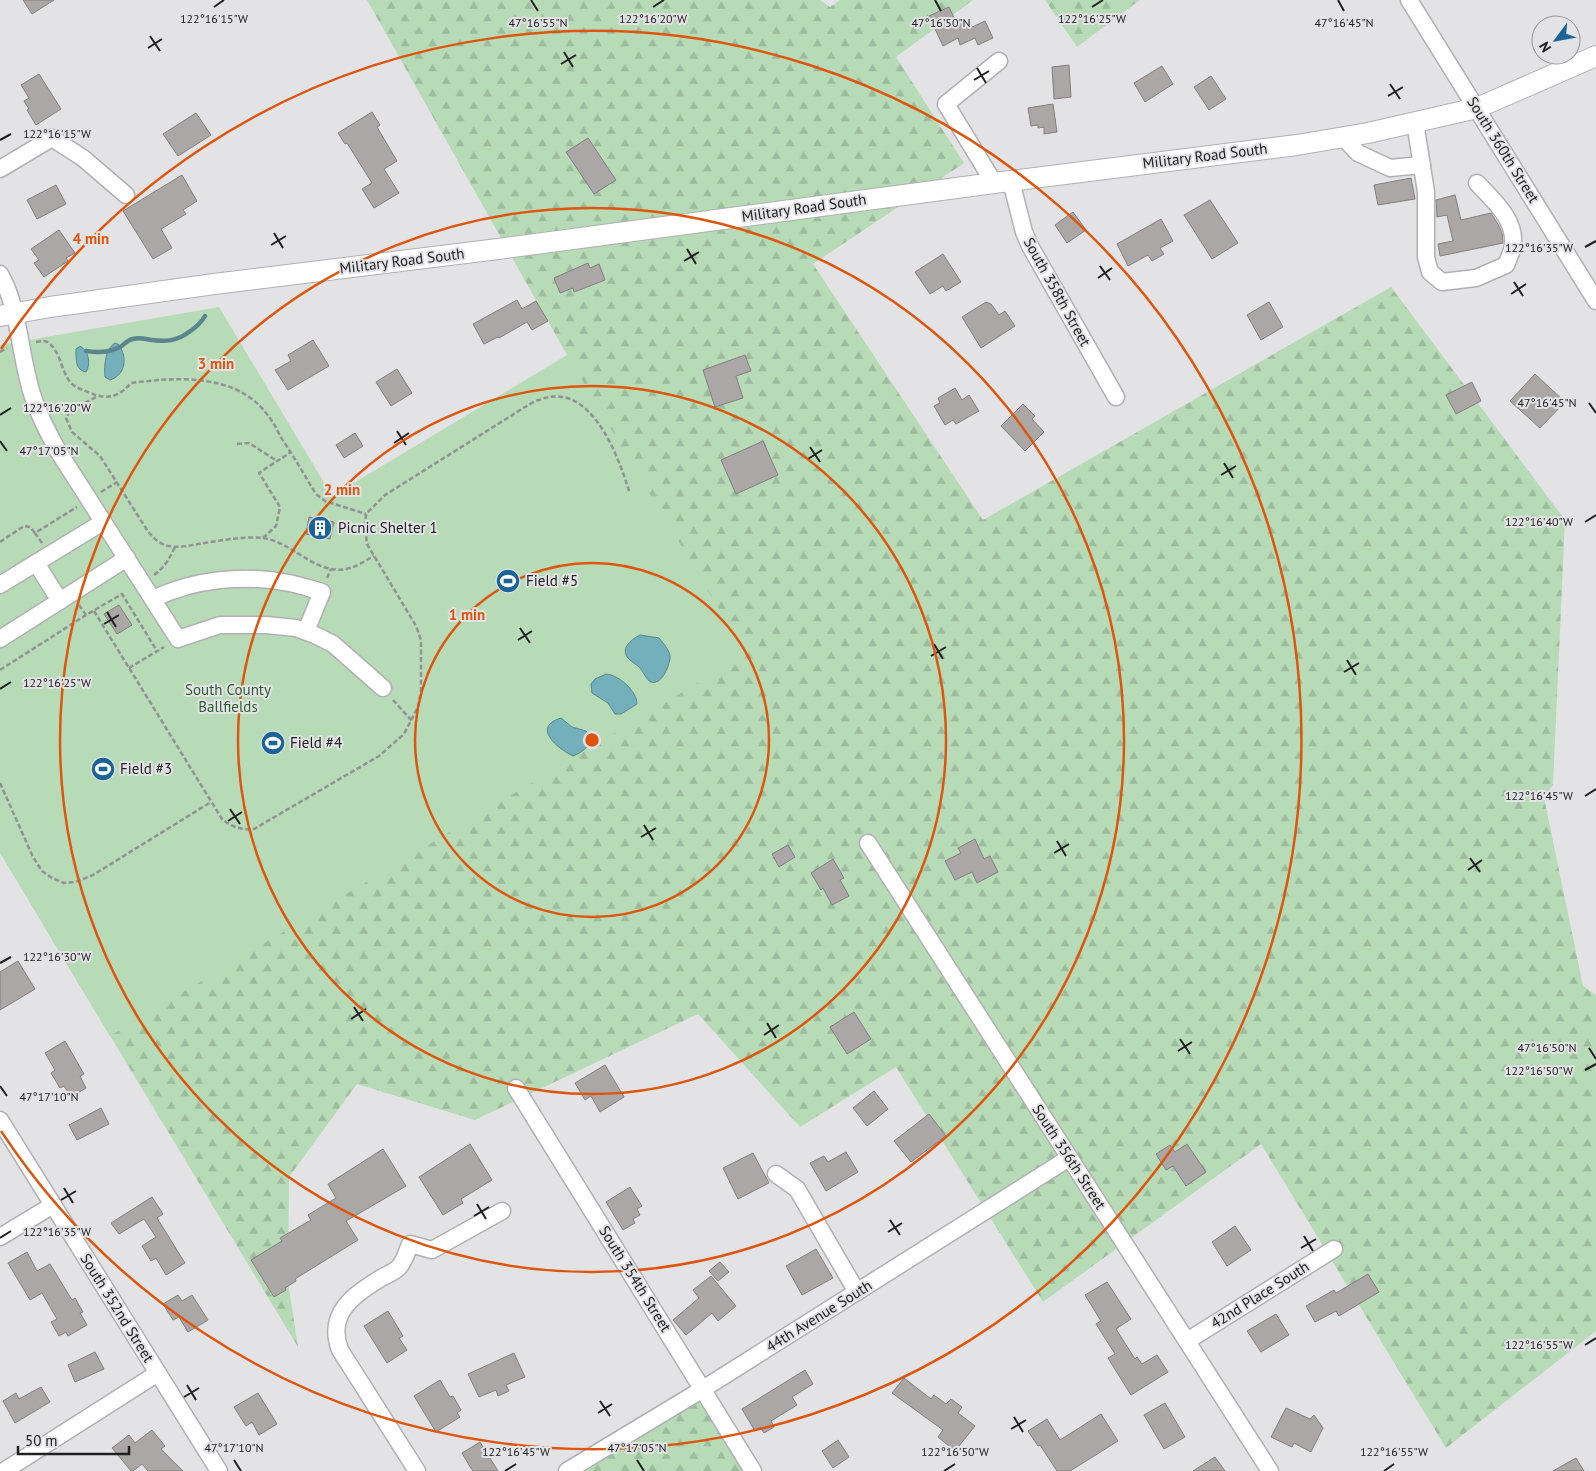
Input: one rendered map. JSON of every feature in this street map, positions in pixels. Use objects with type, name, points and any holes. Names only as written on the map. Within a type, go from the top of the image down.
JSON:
[{"type":"main road","name":"Military Road South","points":[[8,315],[50,307],[214,284],[1297,145],[1477,108],[1596,56]]},
{"type":"street","name":"South 360th Street","points":[[1409,0],[1596,301]]},
{"type":"street","name":"South 358th Street","points":[[999,62],[946,104],[1002,182],[1030,246],[1116,397]]},
{"type":"street","points":[[1415,122],[1426,192],[1426,257],[1430,272],[1442,282],[1476,278],[1506,265],[1512,250],[1513,231],[1503,210],[1477,183]]},
{"type":"street","points":[[1343,137],[1358,153],[1390,168],[1422,165]]},
{"type":"street","points":[[0,169],[52,138],[83,158],[126,195]]},
{"type":"street","points":[[0,274],[8,289],[8,315],[42,422],[58,451],[178,639],[220,624],[296,628],[333,644],[383,688]]},
{"type":"street","points":[[0,585],[103,522]]},
{"type":"street","points":[[0,639],[127,558]]},
{"type":"street","points":[[36,563],[60,601]]},
{"type":"street","points":[[153,599],[184,586],[216,581],[260,579],[289,583],[322,592],[306,632]]},
{"type":"street","name":"South 356th Street","points":[[868,843],[1270,1471]]},
{"type":"street","name":"South 354th Street","points":[[516,1088],[753,1471]]},
{"type":"street","name":"South 352nd Street","points":[[0,1120],[219,1471]]},
{"type":"street","name":"44th Avenue South","points":[[567,1471],[857,1292],[1069,1158]]},
{"type":"street","points":[[776,1174],[797,1189],[857,1292]]},
{"type":"street","points":[[0,1238],[52,1205]]},
{"type":"street","points":[[417,1471],[340,1350],[336,1341],[336,1330],[340,1315],[356,1293],[399,1267],[410,1244],[432,1250],[502,1211]]},
{"type":"street","name":"42nd Place South","points":[[1187,1341],[1334,1249]]},
{"type":"street","points":[[4,1471],[158,1373]]},
{"type":"path","points":[[35,342],[44,341],[49,343],[54,349],[68,380],[77,388],[96,396],[112,397],[125,391],[131,383],[150,380],[192,379],[238,390],[266,412],[316,494],[324,501],[366,514]]},
{"type":"path","points":[[0,352],[8,347]]},
{"type":"path","points":[[96,396],[70,411],[66,418],[72,432],[100,456],[147,530],[154,538],[166,546],[175,547],[228,540],[263,538],[286,545],[310,562],[331,569],[350,568],[374,556]]},
{"type":"path","points":[[94,611],[222,819],[233,827],[247,830],[254,829],[379,756],[404,734],[418,707],[420,691],[420,640],[416,626],[367,544],[365,534],[366,514],[386,495],[525,407],[540,399],[556,397],[572,399],[591,414],[612,446],[630,491]]},
{"type":"path","points":[[237,444],[249,443],[277,461]]},
{"type":"path","points":[[263,538],[276,526],[280,507],[259,473],[290,452]]},
{"type":"path","points":[[35,533],[117,482]]},
{"type":"path","points":[[0,542],[24,526],[30,527],[42,544]]},
{"type":"path","points":[[142,582],[163,568],[175,547]]},
{"type":"path","points":[[0,670],[122,594],[157,652]]},
{"type":"path","points":[[76,599],[86,615]]},
{"type":"path","points":[[129,668],[178,639]]},
{"type":"path","points":[[383,688],[412,721]]},
{"type":"path","points":[[0,783],[33,858],[42,871],[52,878],[64,882],[76,882],[93,875],[212,802]]},
{"type":"green space","points":[[367,0],[820,0],[830,7],[840,0],[973,0],[896,57],[964,163],[813,264],[983,520],[1391,287],[1565,520],[1553,785],[1544,798],[1583,986],[1596,995],[1596,1331],[1446,1448],[1261,1144],[1043,1302],[896,1067],[800,1127],[698,1014],[475,1120],[357,1084],[289,1177],[288,1282],[298,1347],[42,923],[721,634],[567,355]]},
{"type":"green space","points":[[1045,0],[1140,0],[1077,47]]},
{"type":"green space","name":"South County Ballfields","points":[[219,307],[332,496],[567,355],[746,654],[110,1036],[0,853],[0,345]]},
{"type":"green space","points":[[703,1389],[753,1471],[567,1471]]},
{"type":"water","points":[[115,343],[121,349],[124,365],[119,374],[110,380],[105,377],[105,363],[109,349]]},
{"type":"water","points":[[80,346],[88,358],[86,372],[80,369],[77,363],[76,349]]},
{"type":"water","points":[[640,635],[659,638],[670,655],[666,670],[659,681],[649,681],[638,666],[627,657],[626,647]]},
{"type":"water","points":[[606,674],[616,677],[626,684],[634,694],[637,704],[621,714],[615,714],[608,703],[592,693],[591,684],[595,679]]},
{"type":"water","points":[[561,718],[572,727],[586,731],[590,735],[586,748],[573,756],[555,743],[550,738],[548,732],[548,727],[552,722]]},
{"type":"building","points":[[23,0],[54,0],[32,14]]},
{"type":"building","points":[[949,7],[957,24],[964,20],[968,29],[985,21],[993,38],[978,45],[975,38],[960,45],[958,38],[943,46],[929,16]]},
{"type":"building","points":[[1069,65],[1071,97],[1054,99],[1052,67]]},
{"type":"building","points":[[1162,66],[1173,84],[1145,102],[1134,83]]},
{"type":"building","points":[[39,74],[61,109],[36,125],[27,110],[29,109],[24,101],[29,98],[21,85]]},
{"type":"building","points":[[1211,76],[1226,99],[1209,110],[1194,87]]},
{"type":"building","points":[[1053,104],[1057,132],[1044,134],[1044,127],[1038,128],[1038,125],[1031,126],[1028,108]]},
{"type":"building","points":[[372,112],[380,125],[377,127],[397,161],[384,169],[399,193],[374,208],[362,189],[372,183],[347,143],[345,144],[338,133]]},
{"type":"building","points":[[196,113],[211,135],[178,156],[163,134]]},
{"type":"building","points":[[588,138],[616,180],[594,194],[566,152]]},
{"type":"building","points":[[182,175],[197,201],[183,210],[186,214],[161,229],[172,248],[153,259],[123,211]]},
{"type":"building","points":[[1411,178],[1415,199],[1378,205],[1374,185]]},
{"type":"building","points":[[56,185],[66,204],[37,219],[27,200]]},
{"type":"building","points":[[1455,195],[1461,220],[1491,213],[1502,233],[1503,243],[1440,256],[1438,244],[1453,241],[1447,215],[1437,217],[1436,200]]},
{"type":"building","points":[[1210,200],[1238,243],[1212,259],[1184,215]]},
{"type":"building","points":[[1073,212],[1086,230],[1067,243],[1055,225]]},
{"type":"building","points":[[1161,219],[1173,241],[1160,248],[1164,254],[1152,261],[1148,255],[1128,266],[1117,244]]},
{"type":"building","points":[[59,230],[75,253],[66,258],[68,261],[44,277],[34,263],[39,260],[31,249]]},
{"type":"building","points":[[943,254],[961,282],[946,291],[943,286],[930,294],[915,272]]},
{"type":"building","points":[[588,263],[590,268],[599,264],[605,280],[574,292],[573,288],[560,293],[554,278]]},
{"type":"building","points":[[517,300],[522,309],[536,301],[548,321],[532,330],[527,322],[484,344],[473,324]]},
{"type":"building","points":[[986,302],[991,304],[999,315],[1005,311],[1015,326],[981,348],[962,317]]},
{"type":"building","points":[[1269,302],[1283,327],[1261,340],[1247,315]]},
{"type":"building","points":[[313,340],[329,366],[288,390],[275,370],[291,361],[288,355]]},
{"type":"building","points":[[745,355],[751,371],[736,376],[743,398],[715,407],[703,370]]},
{"type":"building","points":[[397,369],[412,393],[391,406],[376,382]]},
{"type":"building","points":[[1535,374],[1565,402],[1540,428],[1510,401]]},
{"type":"building","points":[[1472,382],[1481,401],[1456,414],[1446,395]]},
{"type":"building","points":[[955,388],[962,400],[969,395],[979,411],[956,424],[953,420],[945,425],[934,406],[940,403],[938,398]]},
{"type":"building","points":[[1023,404],[1035,416],[1032,419],[1044,432],[1025,451],[1001,426]]},
{"type":"building","points":[[355,433],[363,446],[344,458],[336,445]]},
{"type":"building","points":[[763,441],[778,475],[736,494],[721,460]]},
{"type":"building","name":"Picnic Shelter 1","points":[[309,517],[334,522],[330,539],[306,534]]},
{"type":"building","points":[[119,605],[132,625],[117,634],[104,614]]},
{"type":"building","points":[[975,839],[984,859],[990,856],[998,872],[977,883],[972,872],[955,880],[945,861],[961,853],[958,848]]},
{"type":"building","points":[[788,845],[795,857],[779,867],[772,854]]},
{"type":"building","points":[[833,859],[844,878],[840,880],[849,896],[832,905],[823,888],[821,890],[811,873]]},
{"type":"building","points":[[18,961],[35,989],[0,1010],[0,972]]},
{"type":"building","points":[[854,1012],[871,1039],[847,1054],[830,1027]]},
{"type":"building","points":[[65,1041],[84,1074],[80,1076],[86,1088],[71,1097],[64,1086],[60,1088],[51,1073],[55,1070],[45,1053]]},
{"type":"building","points":[[605,1065],[624,1097],[600,1112],[591,1096],[585,1100],[575,1083]]},
{"type":"building","points":[[874,1091],[888,1109],[867,1126],[853,1108]]},
{"type":"building","points":[[101,1108],[109,1124],[77,1140],[69,1125]]},
{"type":"building","points":[[929,1114],[946,1136],[911,1162],[894,1141]]},
{"type":"building","points":[[470,1144],[492,1180],[461,1199],[463,1203],[443,1215],[419,1177]]},
{"type":"building","points":[[1187,1144],[1206,1172],[1186,1186],[1173,1166],[1166,1170],[1156,1154],[1170,1145],[1175,1152]]},
{"type":"building","points":[[383,1149],[406,1186],[346,1221],[358,1240],[295,1279],[296,1281],[285,1288],[286,1290],[274,1297],[251,1260],[282,1241],[280,1238],[311,1220],[308,1215],[336,1198],[328,1184]]},
{"type":"building","points":[[846,1152],[858,1172],[826,1191],[810,1163],[824,1156],[828,1162]]},
{"type":"building","points":[[753,1153],[769,1183],[738,1199],[723,1168]]},
{"type":"building","points":[[630,1187],[642,1206],[637,1209],[640,1215],[633,1219],[635,1223],[623,1230],[606,1202]]},
{"type":"building","points":[[152,1197],[163,1214],[157,1218],[185,1263],[166,1275],[156,1258],[151,1261],[142,1246],[156,1237],[144,1219],[119,1234],[111,1223]]},
{"type":"building","points":[[1235,1226],[1251,1250],[1227,1266],[1212,1242]]},
{"type":"building","points":[[816,1249],[833,1278],[802,1295],[786,1266]]},
{"type":"building","points":[[27,1252],[37,1271],[50,1264],[72,1300],[75,1298],[83,1312],[80,1313],[87,1325],[68,1336],[66,1332],[59,1336],[51,1322],[57,1319],[42,1293],[30,1300],[8,1263]]},
{"type":"building","points":[[720,1262],[729,1272],[718,1281],[709,1271]]},
{"type":"building","points":[[1368,1274],[1379,1292],[1339,1316],[1336,1311],[1315,1322],[1306,1306],[1334,1290],[1336,1293]]},
{"type":"building","points":[[711,1276],[736,1306],[718,1321],[712,1313],[686,1335],[673,1320],[699,1298],[693,1290]]},
{"type":"building","points":[[1107,1282],[1131,1319],[1116,1329],[1135,1359],[1137,1357],[1142,1364],[1157,1355],[1168,1372],[1131,1395],[1108,1358],[1115,1354],[1096,1324],[1101,1321],[1085,1295]]},
{"type":"building","points":[[178,1295],[182,1301],[192,1295],[208,1320],[188,1332],[179,1317],[173,1320],[163,1304]]},
{"type":"building","points":[[388,1311],[403,1336],[399,1338],[407,1350],[387,1363],[364,1326]]},
{"type":"building","points":[[1276,1314],[1289,1335],[1261,1352],[1247,1331]]},
{"type":"building","points":[[95,1352],[104,1369],[75,1382],[68,1365]]},
{"type":"building","points":[[514,1353],[525,1377],[506,1385],[509,1391],[498,1396],[496,1390],[479,1397],[468,1374]]},
{"type":"building","points":[[805,1370],[813,1384],[792,1397],[797,1405],[771,1421],[774,1427],[764,1433],[760,1427],[755,1431],[742,1409]]},
{"type":"building","points":[[904,1378],[931,1399],[934,1395],[946,1404],[951,1399],[962,1407],[958,1413],[975,1426],[955,1451],[938,1437],[943,1430],[892,1393]]},
{"type":"building","points":[[440,1380],[450,1397],[453,1396],[461,1410],[457,1413],[460,1417],[436,1432],[414,1396]]},
{"type":"building","points":[[41,1387],[50,1402],[15,1423],[3,1401],[16,1393],[19,1399]]},
{"type":"building","points":[[258,1393],[277,1424],[259,1435],[252,1422],[246,1426],[234,1407]]},
{"type":"building","points":[[1165,1403],[1185,1437],[1164,1449],[1144,1415]]},
{"type":"building","points":[[1286,1408],[1310,1419],[1314,1415],[1323,1428],[1311,1452],[1294,1443],[1292,1447],[1271,1437]]},
{"type":"building","points":[[1101,1414],[1118,1441],[1070,1471],[1057,1471],[1028,1431],[1047,1419],[1060,1440]]},
{"type":"building","points":[[152,1430],[165,1446],[161,1449],[183,1471],[148,1471],[142,1464],[131,1471],[112,1448],[129,1435],[135,1443]]},
{"type":"building","points":[[838,1440],[849,1457],[833,1468],[822,1451]]},
{"type":"building","points":[[480,1442],[498,1471],[473,1471],[469,1465],[462,1453]]},
{"type":"building","points":[[1215,1457],[1225,1471],[1193,1471]]},
{"type":"building","points":[[1576,1458],[1584,1471],[1553,1471]]},
{"type":"waterway","points":[[86,351],[112,350],[135,338],[162,341],[176,339],[193,329],[205,316]]},
{"type":"place","name":"Picnic Shelter 1","points":[[320,528]]},
{"type":"place","name":"Field #5","points":[[508,581]]},
{"type":"place","name":"Field #4","points":[[273,743]]},
{"type":"place","name":"Field #3","points":[[103,769]]}]
